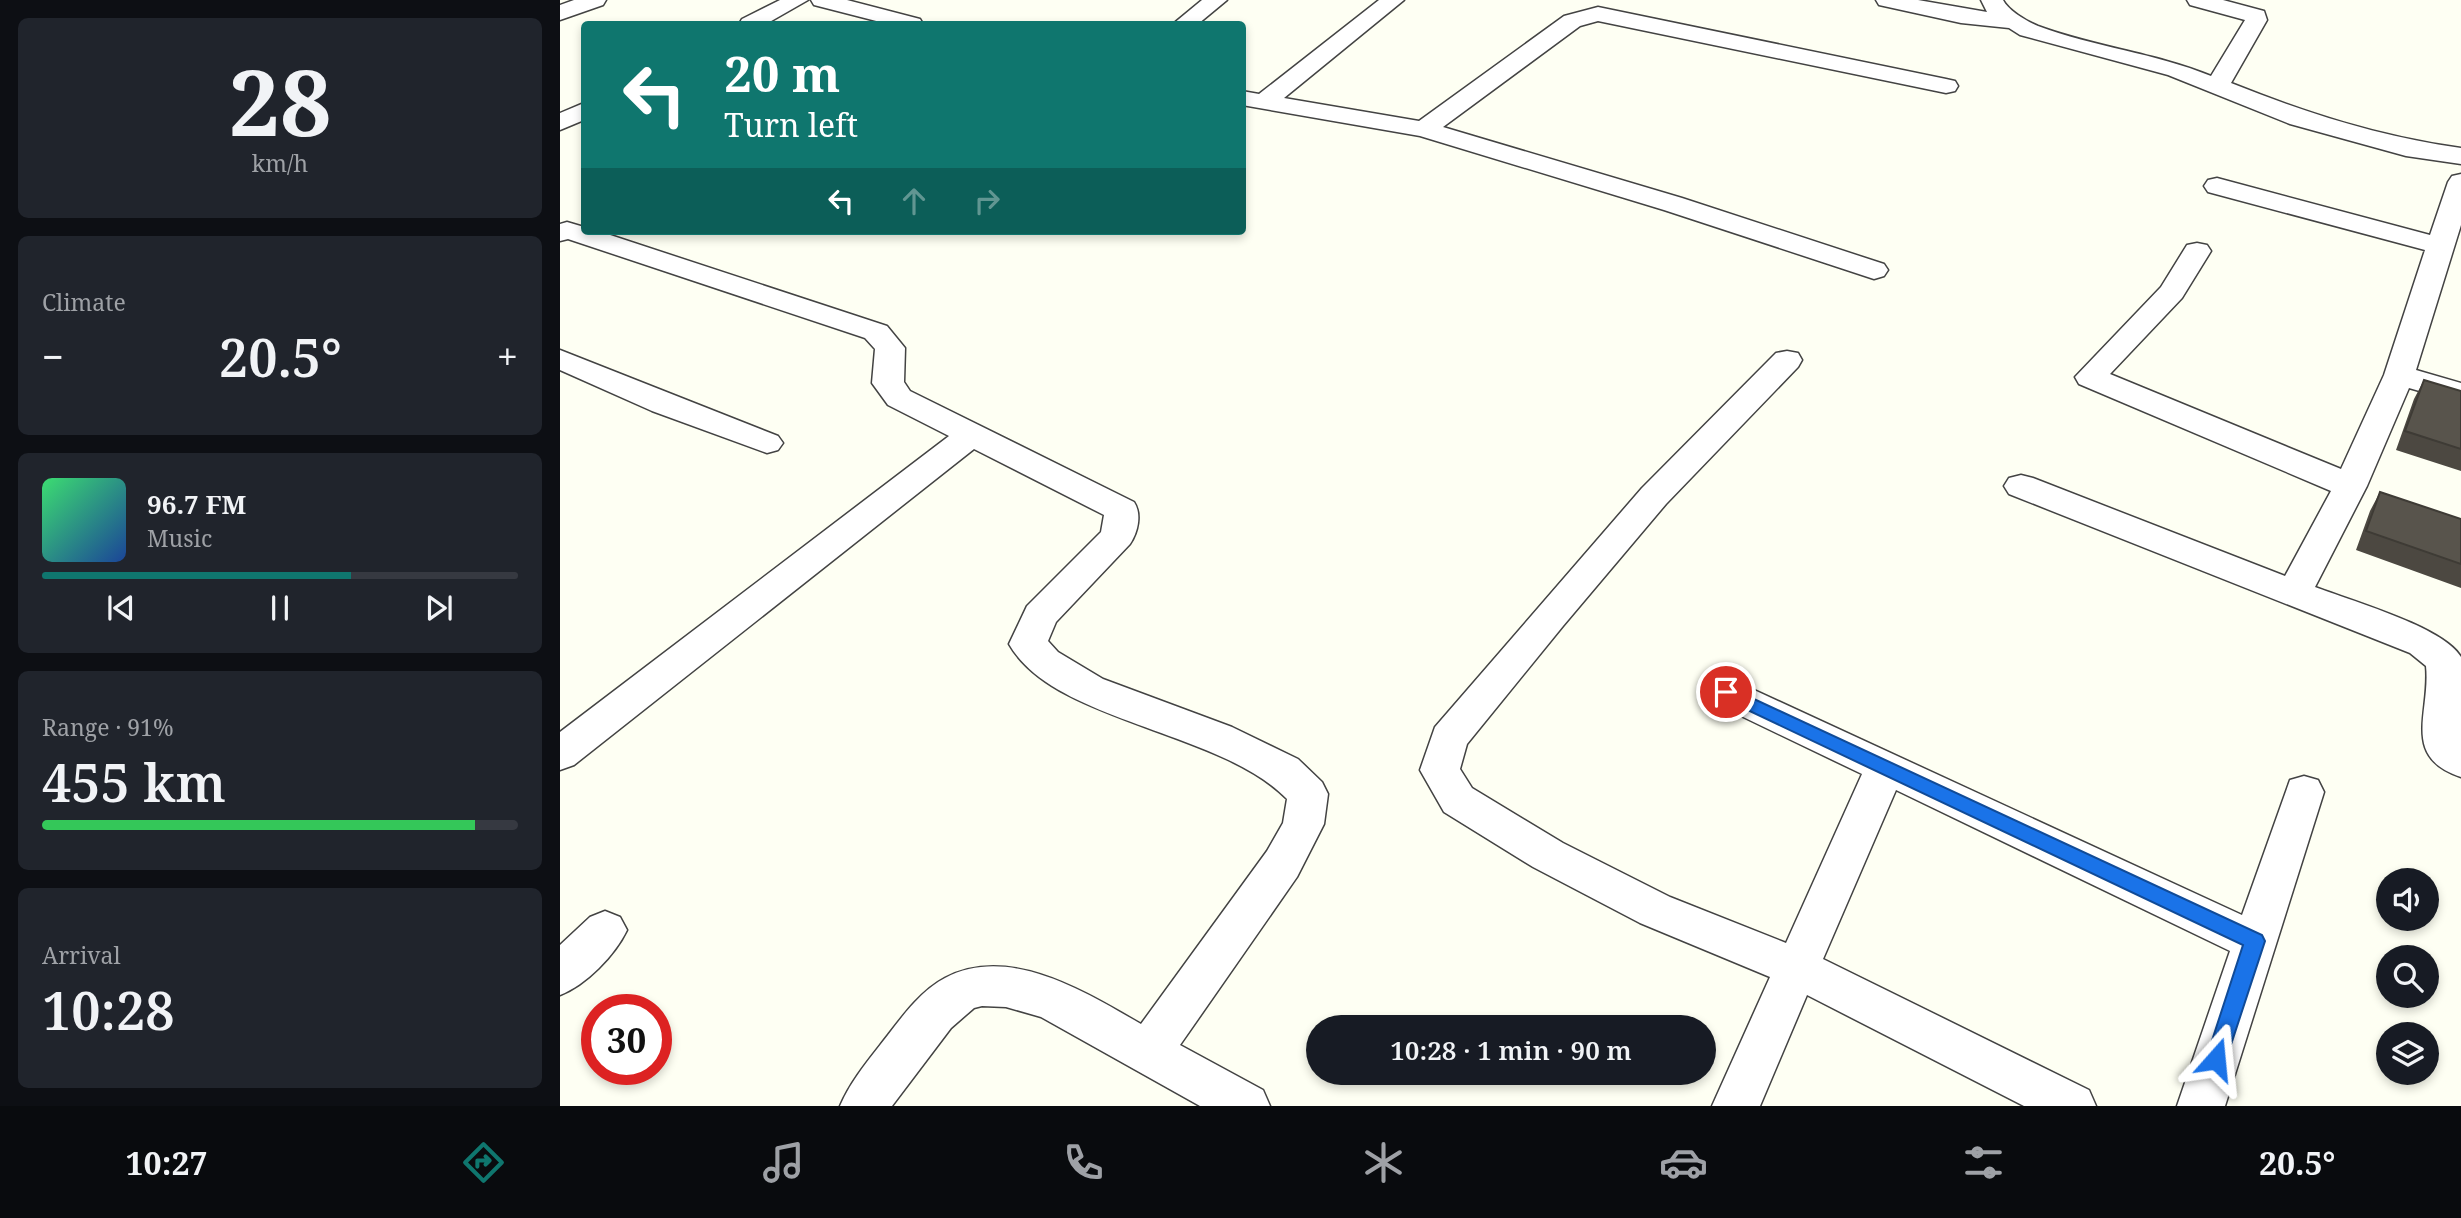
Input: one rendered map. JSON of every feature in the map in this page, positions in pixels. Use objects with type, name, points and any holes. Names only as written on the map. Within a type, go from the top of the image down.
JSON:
[{"type":"street","points":[[560,13],[595,0]]},
{"type":"street","points":[[756,21],[797,0]]},
{"type":"street","points":[[822,0],[901,21]]},
{"type":"street","points":[[1188,21],[1216,0]]},
{"type":"street","points":[[1253,100],[1394,0]]},
{"type":"street","points":[[1887,0],[1961,16],[2010,21]]},
{"type":"street","points":[[1992,0],[1997,10],[2010,21],[2028,30],[2167,67],[2341,131],[2406,148],[2461,156]]},
{"type":"street","points":[[2198,0],[2256,16],[2217,86]]},
{"type":"street","points":[[1424,129],[1572,21],[1598,14],[1946,86]]},
{"type":"street","points":[[1253,100],[1424,129],[1685,208],[1874,270]]},
{"type":"street","points":[[560,123],[581,112]]},
{"type":"street","points":[[2294,593],[2350,486],[2399,375],[2461,182]]},
{"type":"street","points":[[2217,186],[2441,246]]},
{"type":"street","points":[[591,235],[876,332],[890,348],[888,383],[899,398],[1122,510],[1118,536],[1040,615],[1028,644],[1045,662],[1090,689],[1217,738],[1284,770],[1308,794],[1303,824],[1282,863],[1148,1052]]},
{"type":"street","points":[[2197,251],[2172,292],[2090,377],[2350,486]]},
{"type":"street","points":[[560,359],[663,404],[767,443]]},
{"type":"street","points":[[1787,360],[1654,496],[1541,627],[1449,738],[1440,770],[1458,800],[1548,855],[1655,911],[1797,968],[2072,1106]]},
{"type":"street","points":[[2399,375],[2461,393]]},
{"type":"street","points":[[560,754],[972,435]]},
{"type":"street","points":[[2021,486],[2423,643],[2444,660],[2447,684],[2440,736],[2448,753],[2461,761]]},
{"type":"street","points":[[1726,692],[2255,941]]},
{"type":"street","points":[[1736,1106],[1885,768]]},
{"type":"street","points":[[2201,1106],[2304,792]]},
{"type":"street","points":[[560,975],[605,930]]},
{"type":"street","points":[[864,1106],[927,1022],[961,992],[998,985],[1045,996],[1248,1105]]},
{"type":"building","points":[[2424,380],[2461,391],[2461,449],[2405,431]]},
{"type":"building","points":[[2380,492],[2461,519],[2461,564],[2366,531]]},
{"type":"route","points":[[1726,692],[2255,941],[2216,1059]]}]
